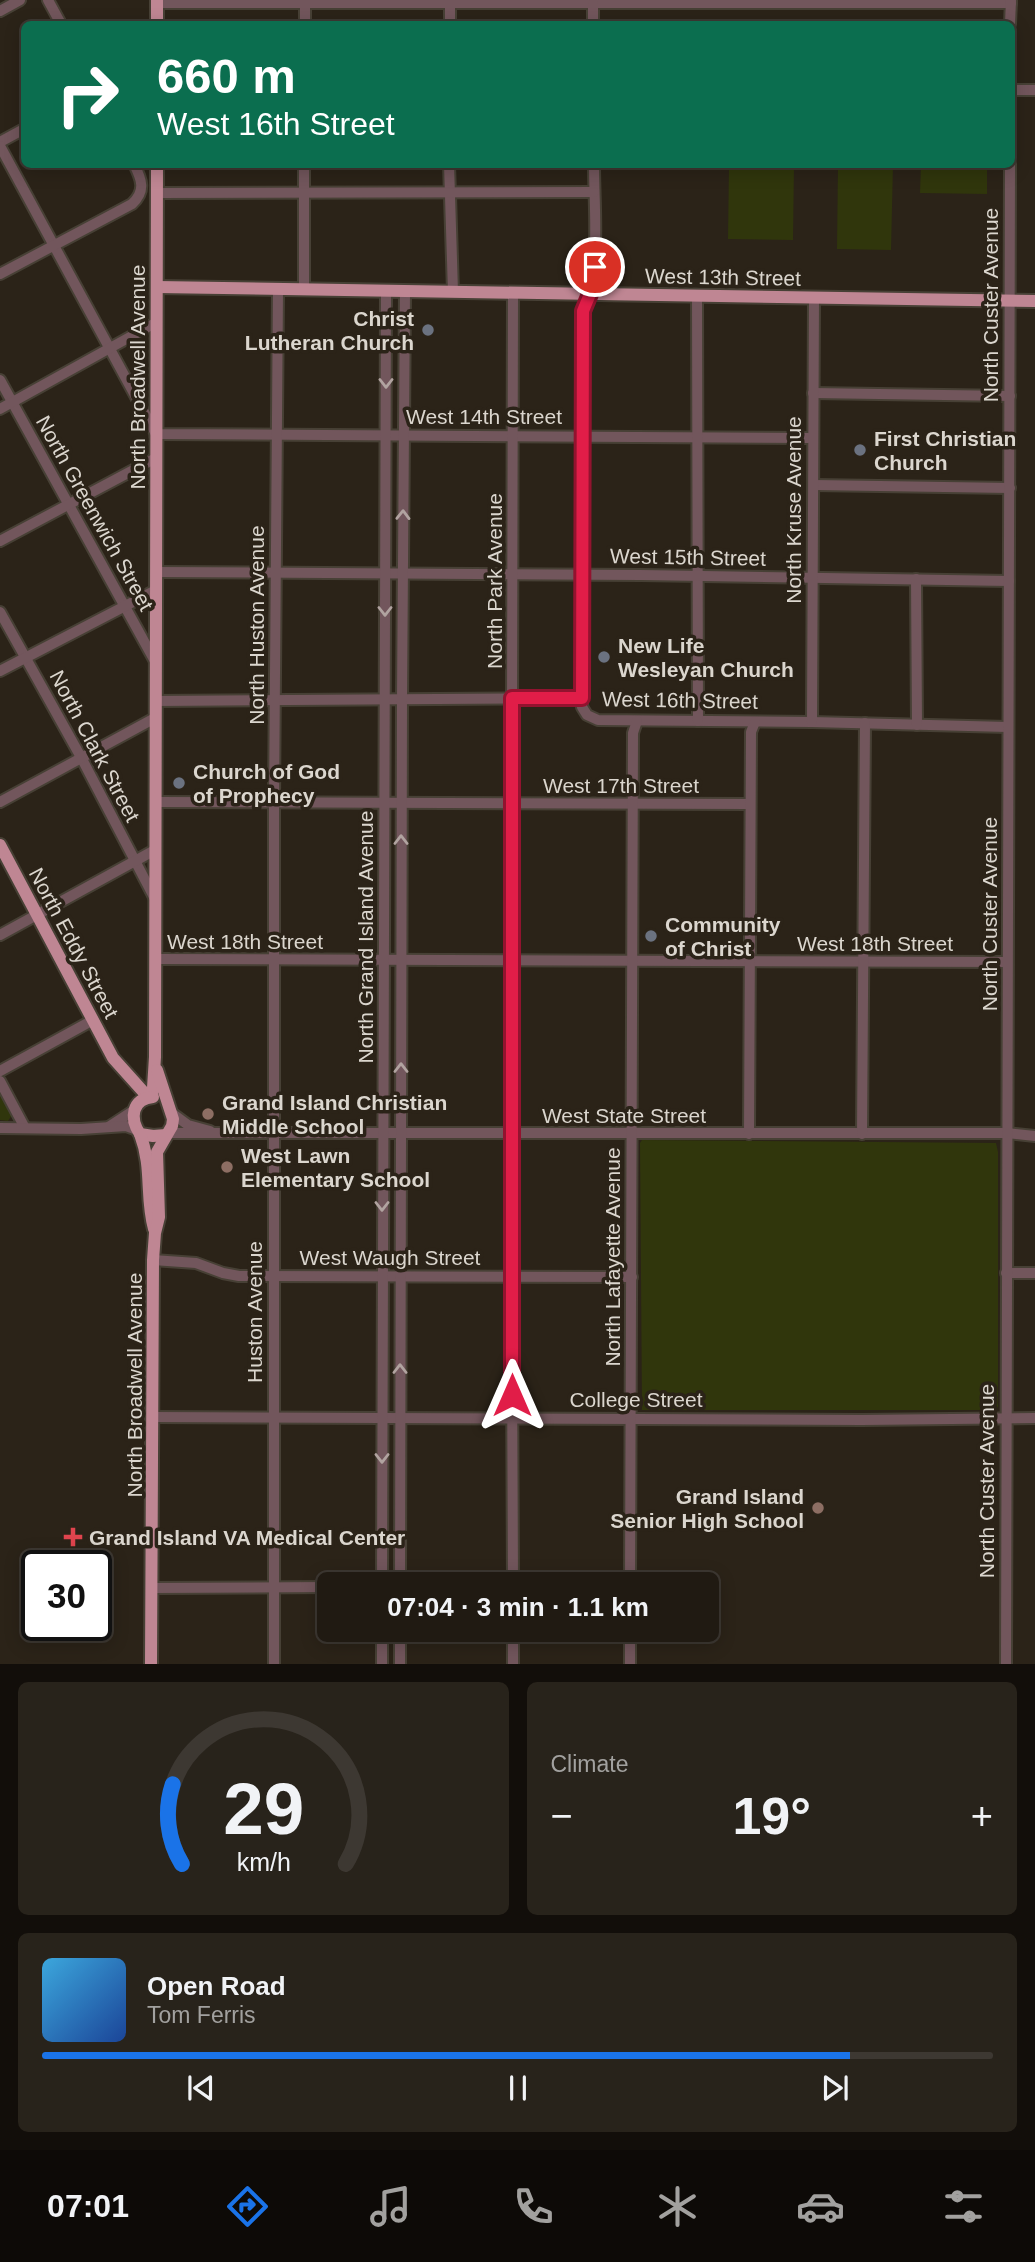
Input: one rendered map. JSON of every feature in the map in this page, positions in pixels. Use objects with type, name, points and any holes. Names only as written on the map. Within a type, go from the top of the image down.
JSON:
[{"type":"main road","points":[[157,1],[157,21]]},
{"type":"main road","name":"North Broadwell Avenue","points":[[149,1097],[153,1088],[155,1057],[157,168]]},
{"type":"main road","name":"West 13th Street","points":[[158,287],[1035,301]]},
{"type":"main road","name":"North Eddy Street","points":[[0,845],[113,1058],[149,1097]]},
{"type":"main road","name":"North Broadwell Avenue","points":[[155,1057],[171,1110]]},
{"type":"main road","name":"North Eddy Street","points":[[113,1058],[114,1070],[131,1094],[134,1109]]},
{"type":"main road","points":[[149,1097],[162,1100],[171,1110],[167,1134],[153,1136],[139,1132],[134,1109],[149,1097]]},
{"type":"main road","name":"North Broadwell Avenue","points":[[139,1132],[148,1158],[150,1217],[155,1233]]},
{"type":"main road","name":"North Broadwell Avenue","points":[[152,1664],[153,1260],[159,1217],[157,1152],[167,1134]]},
{"type":"street","points":[[0,11],[20,0]]},
{"type":"street","points":[[48,0],[59,21]]},
{"type":"street","points":[[157,1],[593,4],[1011,1],[1010,21]]},
{"type":"street","points":[[304,21],[305,2]]},
{"type":"street","points":[[450,2],[450,21]]},
{"type":"street","points":[[593,4],[593,21]]},
{"type":"street","points":[[1015,90],[1035,90]]},
{"type":"street","points":[[21,131],[0,144],[156,433]]},
{"type":"street","points":[[0,274],[132,204],[142,191],[141,177],[136,168]]},
{"type":"street","points":[[304,168],[304,289]]},
{"type":"street","points":[[450,168],[453,292]]},
{"type":"street","points":[[582,698],[583,311],[590,294],[595,267],[594,168]]},
{"type":"street","name":"North Custer Avenue","points":[[1006,1664],[1010,168]]},
{"type":"street","points":[[157,193],[594,192]]},
{"type":"street","name":"North Huston Avenue","points":[[274,961],[278,289]]},
{"type":"street","name":"North Grand Island Avenue","points":[[382,1572],[386,291]]},
{"type":"street","name":"North Grand Island Avenue","points":[[400,1572],[401,699],[405,291]]},
{"type":"street","name":"North Park Avenue","points":[[513,293],[513,1572]]},
{"type":"street","points":[[697,296],[698,721]]},
{"type":"street","name":"North Kruse Avenue","points":[[812,722],[814,298]]},
{"type":"street","points":[[0,409],[157,323]]},
{"type":"street","name":"North Greenwich Street","points":[[0,380],[156,663]]},
{"type":"street","points":[[813,393],[1010,396]]},
{"type":"street","name":"West 14th Street","points":[[156,433],[813,438]]},
{"type":"street","points":[[0,541],[156,458]]},
{"type":"street","points":[[814,485],[1010,488]]},
{"type":"street","name":"West 15th Street","points":[[157,572],[1009,581]]},
{"type":"street","points":[[916,579],[917,725]]},
{"type":"street","points":[[0,671],[156,590]]},
{"type":"street","name":"North Clark Street","points":[[0,612],[82,759],[155,899]]},
{"type":"street","name":"West 16th Street","points":[[155,701],[582,698],[582,707],[587,715],[598,720],[1008,727]]},
{"type":"street","points":[[0,802],[155,718]]},
{"type":"street","name":"North Lafayette Avenue","points":[[630,1572],[633,733],[637,721]]},
{"type":"street","points":[[749,1134],[751,732],[755,722]]},
{"type":"street","points":[[862,1134],[865,723]]},
{"type":"street","name":"West 17th Street","points":[[155,802],[750,804]]},
{"type":"street","points":[[0,935],[155,850]]},
{"type":"street","name":"West 18th Street","points":[[155,959],[1007,962]]},
{"type":"street","name":"Huston Avenue","points":[[274,961],[274,1664]]},
{"type":"street","points":[[0,1071],[93,1020]]},
{"type":"street","points":[[0,1081],[25,1128]]},
{"type":"street","points":[[110,1126],[134,1109]]},
{"type":"street","name":"West State Street","points":[[171,1110],[188,1125],[213,1132]]},
{"type":"street","points":[[0,1128],[94,1129],[126,1126],[139,1132]]},
{"type":"street","name":"West State Street","points":[[167,1134],[1007,1133],[1035,1136]]},
{"type":"street","name":"West Waugh Street","points":[[153,1260],[196,1263],[231,1275],[632,1277]]},
{"type":"street","points":[[1006,1273],[1035,1273]]},
{"type":"street","name":"College Street","points":[[153,1417],[1035,1418]]},
{"type":"street","points":[[152,1588],[317,1587]]},
{"type":"street","points":[[382,1642],[382,1664]]},
{"type":"street","points":[[400,1642],[400,1664]]},
{"type":"street","points":[[513,1642],[513,1664]]},
{"type":"street","points":[[630,1642],[630,1664]]},
{"type":"green space","points":[[729,168],[794,168],[793,240],[728,239]]},
{"type":"green space","points":[[838,168],[893,168],[891,250],[837,249]]},
{"type":"green space","points":[[921,168],[987,168],[987,194],[920,193]]},
{"type":"green space","points":[[0,1092],[12,1115],[8,1121],[0,1120]]},
{"type":"green space","points":[[642,1140],[996,1143],[998,1407],[995,1410],[642,1410]]},
{"type":"place","name":"Christ Lutheran Church","points":[[428,330]]},
{"type":"place","name":"First Christian Church","points":[[860,450]]},
{"type":"place","name":"New Life Wesleyan Church","points":[[604,657]]},
{"type":"place","name":"Church of God of Prophecy","points":[[179,783]]},
{"type":"place","name":"Community of Christ","points":[[651,936]]},
{"type":"place","name":"Grand Island Christian Middle School","points":[[208,1114]]},
{"type":"place","name":"West Lawn Elementary School","points":[[227,1167]]},
{"type":"place","name":"Grand Island Senior High School","points":[[818,1508]]},
{"type":"place","name":"Grand Island VA Medical Center","points":[[73,1537]]},
{"type":"route","points":[[512,1395],[512,698],[582,698],[583,311],[590,294],[595,267]]}]
